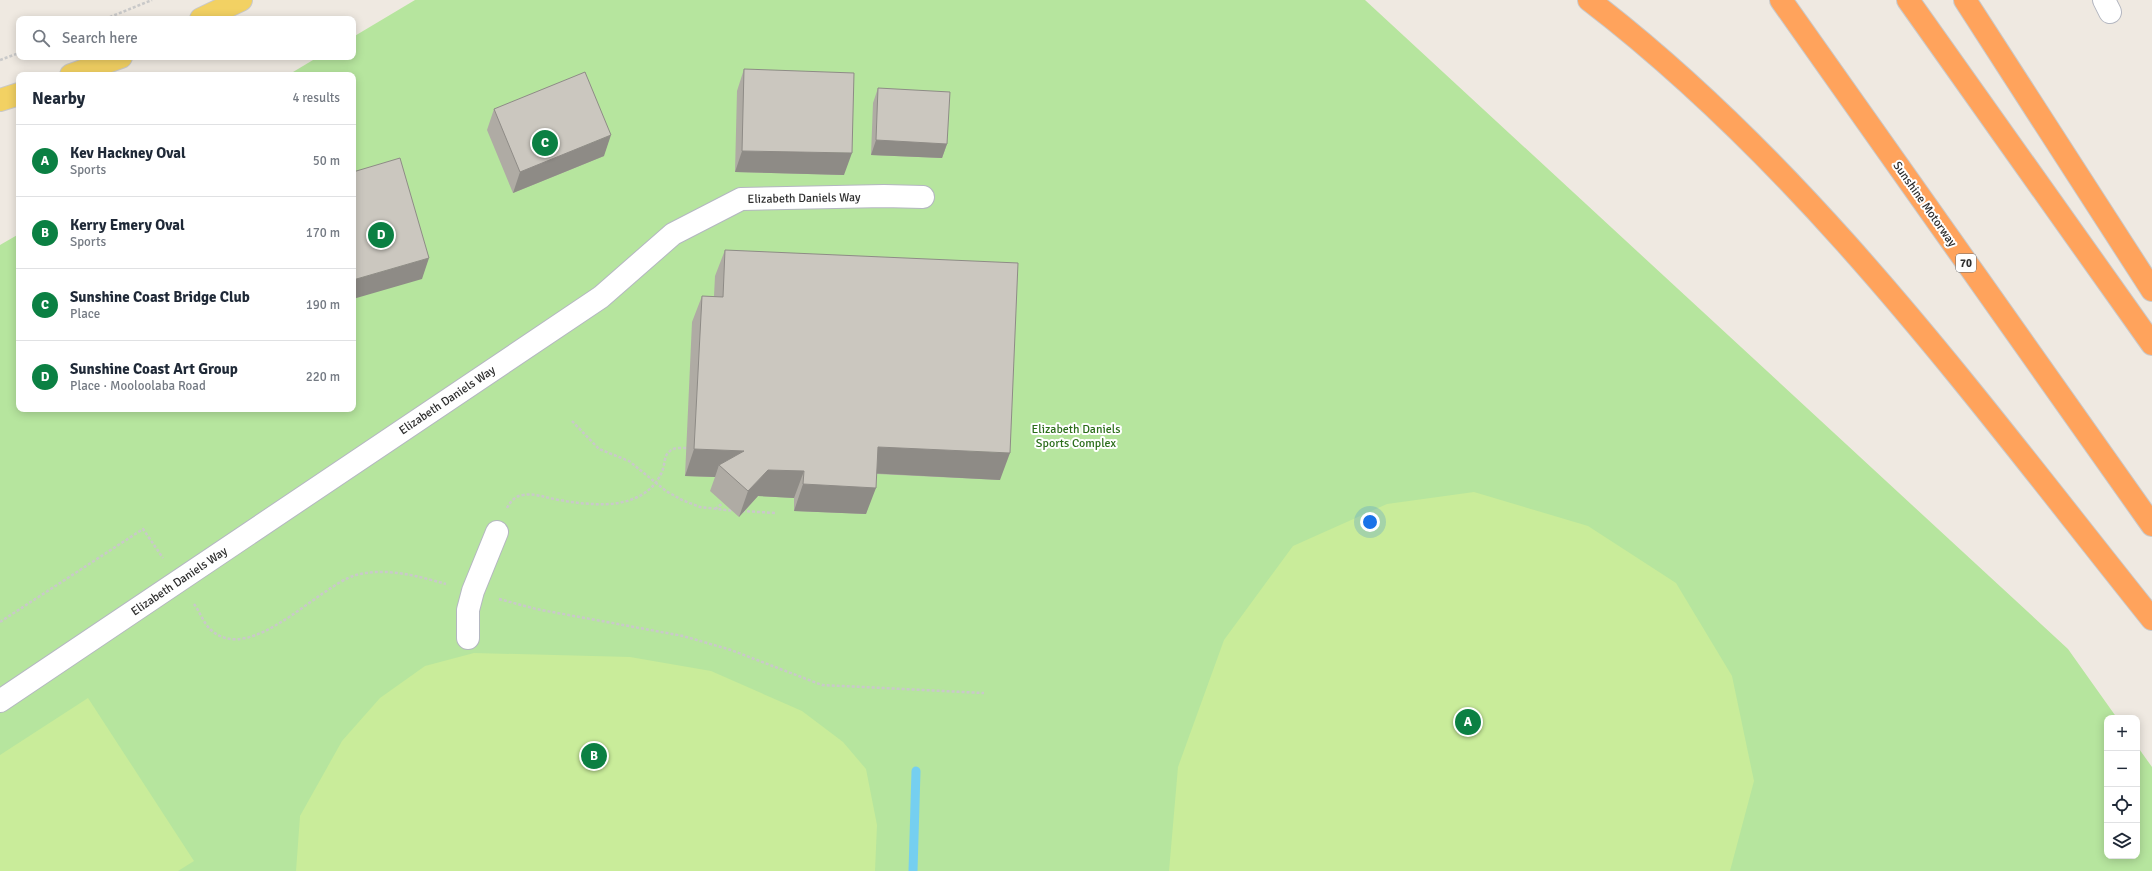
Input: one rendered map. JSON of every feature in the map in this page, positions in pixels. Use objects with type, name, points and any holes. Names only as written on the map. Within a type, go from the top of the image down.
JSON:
[{"type":"highway","points":[[1589,0],[1620,24],[1704,99],[1766,158],[1836,233],[1996,423],[2152,619]]},
{"type":"highway","name":"Sunshine Motorway","points":[[1781,0],[2152,525]]},
{"type":"highway","points":[[1908,0],[2152,344]]},
{"type":"highway","points":[[1965,0],[2152,290]]},
{"type":"main road","points":[[207,16],[241,0]]},
{"type":"main road","points":[[79,72],[113,60]]},
{"type":"main road","points":[[0,100],[16,95]]},
{"type":"lane","name":"Elizabeth Daniels Way","points":[[0,701],[601,297],[673,234],[741,199],[884,196],[923,197]]},
{"type":"lane","points":[[468,638],[468,610],[473,591],[497,532]]},
{"type":"path","points":[[112,16],[152,0]]},
{"type":"path","points":[[0,60],[16,55]]},
{"type":"path","points":[[572,421],[600,449],[629,461],[656,483],[682,500],[700,507],[715,510],[776,513]]},
{"type":"path","points":[[506,510],[515,498],[530,494],[572,502],[612,504],[643,495],[651,490],[656,483],[669,452],[674,449],[686,448]]},
{"type":"path","points":[[715,510],[724,503]]},
{"type":"path","points":[[0,622],[143,529],[166,563]]},
{"type":"path","points":[[192,601],[211,630],[220,635],[239,639],[257,635],[270,629],[341,580],[376,572],[418,576],[536,609],[683,636],[731,650],[822,685],[984,693]]},
{"type":"green space","name":"Elizabeth Daniels Sports Complex","points":[[415,0],[1365,0],[2068,649],[2115,715],[2104,715],[2104,859],[2140,859],[2140,750],[2152,767],[2152,871],[0,871],[0,245],[16,236],[16,412],[356,412],[356,72],[293,72],[313,60],[356,60],[356,35]]},
{"type":"green space","points":[[1474,492],[1588,526],[1676,583],[1732,676],[1754,781],[1730,871],[1169,871],[1178,767],[1224,640],[1293,546],[1387,504]]},
{"type":"green space","points":[[474,653],[630,657],[711,671],[802,711],[843,742],[866,769],[877,825],[875,871],[296,871],[300,816],[342,741],[380,698],[425,666]]},
{"type":"green space","points":[[88,698],[194,861],[178,871],[0,871],[0,755]]},
{"type":"building","points":[[744,69],[854,73],[852,153],[742,151]]},
{"type":"building","points":[[585,72],[611,135],[520,172],[494,109]]},
{"type":"building","points":[[878,88],[950,92],[947,144],[876,140]]},
{"type":"building","points":[[400,158],[429,258],[356,279],[356,171]]},
{"type":"building","points":[[725,250],[1018,263],[1010,453],[878,447],[876,488],[803,484],[804,471],[768,470],[748,491],[719,465],[744,451],[694,449],[702,296],[723,297]]},
{"type":"waterway","points":[[913,871],[916,771]]},
{"type":"place","name":"Sunshine Coast Bridge Club","points":[[545,143]]},
{"type":"place","name":"Sunshine Coast Art Group","points":[[381,235]]},
{"type":"place","name":"Kev Hackney Oval","points":[[1468,722]]},
{"type":"place","name":"Kerry Emery Oval","points":[[594,756]]}]
